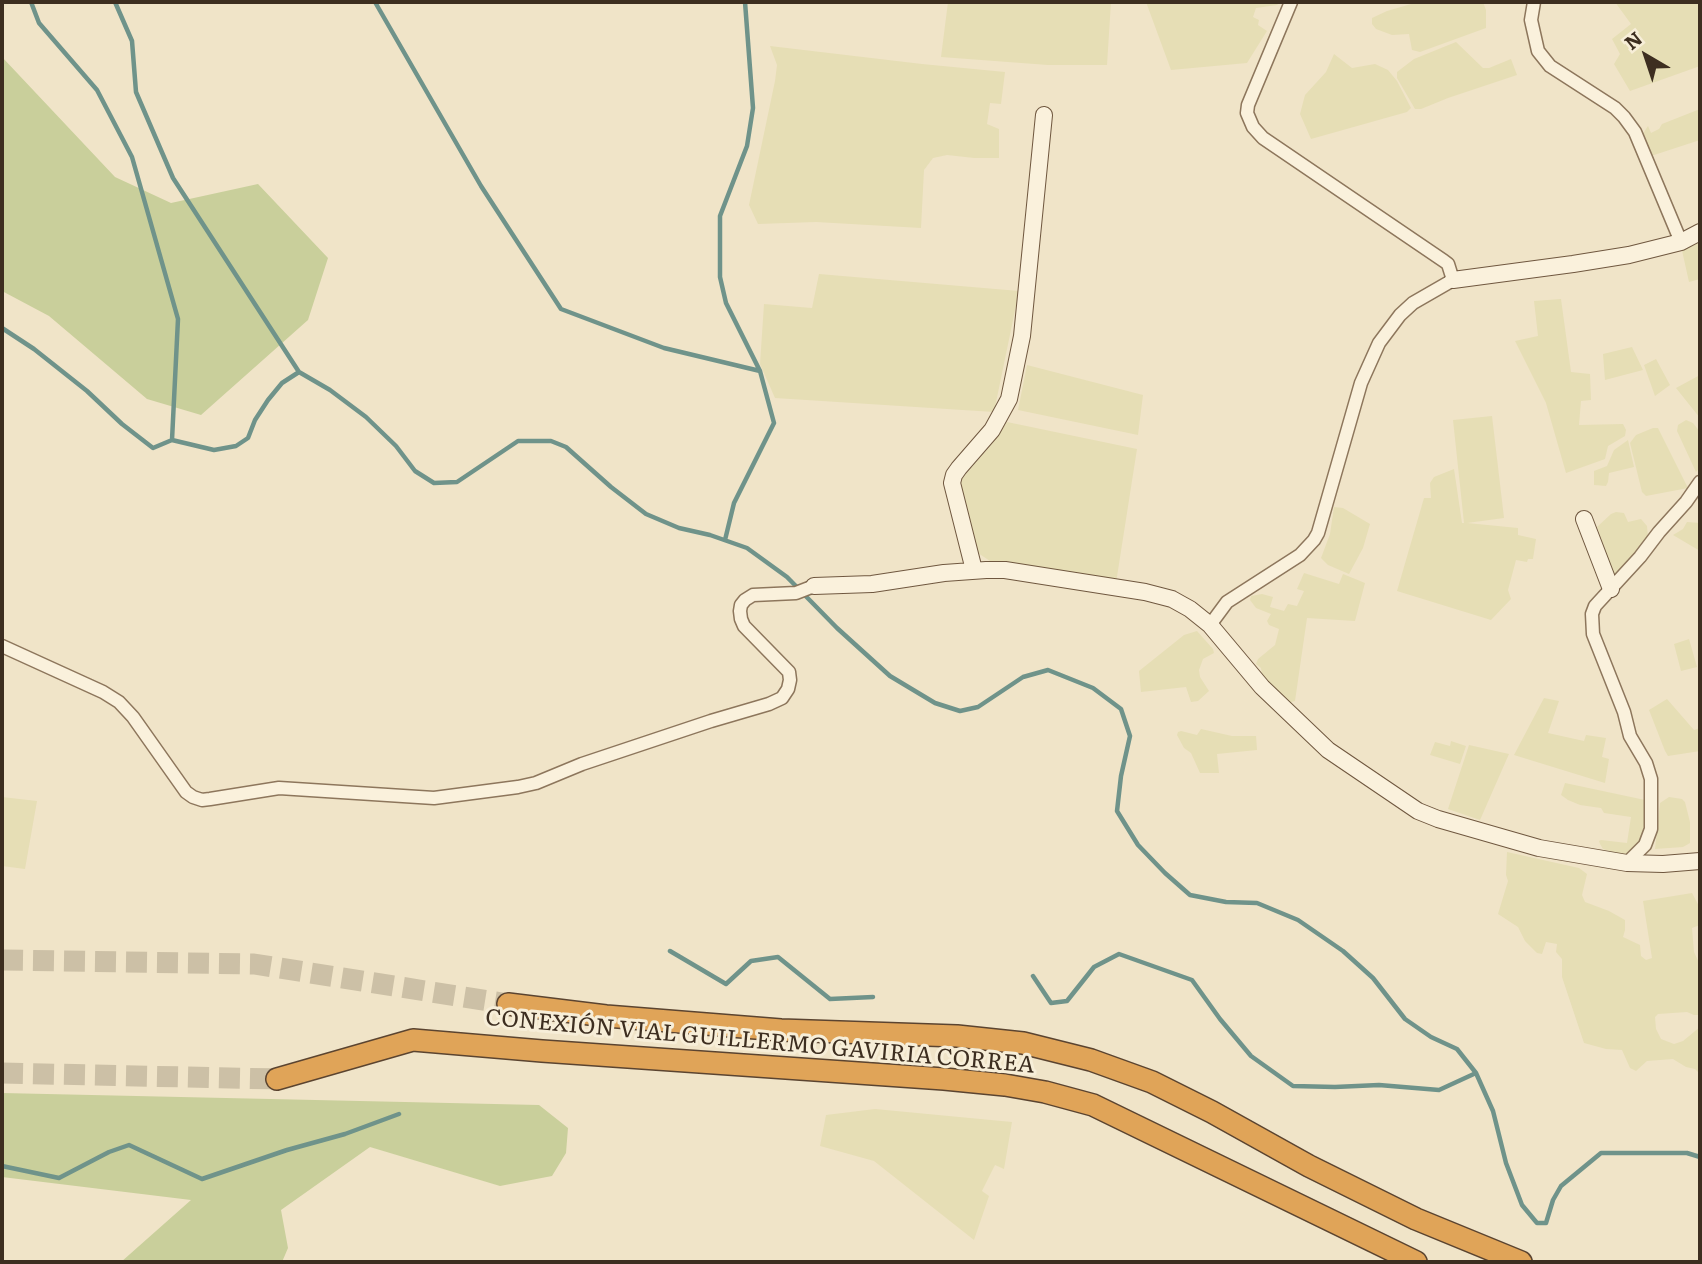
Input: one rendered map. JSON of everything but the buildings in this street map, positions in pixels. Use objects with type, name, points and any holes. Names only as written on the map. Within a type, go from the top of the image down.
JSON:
[{"type":"highway","name":"CONEXIÓN VIAL GUILLERMO GAVIRIA CORREA","points":[[508,1004],[606,1016],[781,1030],[957,1036],[1023,1043],[1091,1060],[1152,1082],[1309,1166],[1416,1219],[1521,1262]]},
{"type":"highway","name":"CONEXIÓN VIAL GUILLERMO GAVIRIA CORREA","points":[[277,1079],[414,1040],[1005,1085],[1093,1105],[1416,1262]]},
{"type":"street","points":[[1291,2],[1248,105],[1247,113],[1253,127],[1263,138],[1448,264],[1453,281]]},
{"type":"street","points":[[1534,2],[1531,20],[1538,51],[1550,66],[1615,108],[1635,132],[1681,242]]},
{"type":"street","points":[[974,570],[952,483],[959,468],[992,430],[1009,399],[1022,336],[1044,115]]},
{"type":"street","points":[[1210,625],[1227,601],[1300,555],[1314,540],[1361,383],[1379,343],[1393,323],[1413,303],[1453,281],[1629,255],[1681,242],[1700,232]]},
{"type":"street","points":[[1628,863],[1645,845],[1651,829],[1651,779],[1646,763],[1630,736],[1624,712],[1593,634],[1592,614],[1595,606],[1640,557],[1700,482]]},
{"type":"street","points":[[1584,519],[1611,589]]},
{"type":"street","points":[[2,646],[103,692],[119,702],[186,792],[193,797],[202,800],[279,788],[434,798],[536,783],[582,764],[782,698],[788,689],[789,673],[744,626],[741,619],[740,611],[745,600],[752,595],[796,593],[814,586],[872,584],[974,570],[1005,570],[1145,592],[1181,603],[1210,625],[1262,687],[1320,743],[1383,789],[1438,820],[1539,848],[1628,863],[1664,864],[1700,860]]},
{"type":"shaded area","points":[[948,2],[1111,2],[1107,65],[1048,65],[941,57]]},
{"type":"shaded area","points":[[1146,2],[1280,2],[1277,5],[1256,8],[1253,17],[1259,20],[1258,25],[1267,31],[1247,63],[1171,70]]},
{"type":"shaded area","points":[[1418,2],[1483,2],[1486,28],[1420,52],[1412,50],[1409,34],[1392,35],[1376,29],[1372,24],[1372,18]]},
{"type":"shaded area","points":[[1615,2],[1700,2],[1700,66],[1630,91],[1614,64],[1620,54],[1612,39],[1631,24]]},
{"type":"shaded area","points":[[1456,42],[1483,68],[1511,59],[1517,75],[1415,109],[1397,78],[1397,72],[1414,59]]},
{"type":"shaded area","points":[[770,46],[1005,72],[1001,104],[990,103],[987,124],[999,129],[999,158],[947,155],[933,158],[924,170],[921,228],[816,222],[758,224],[749,205],[775,81],[777,65]]},
{"type":"shaded area","points":[[1334,54],[1352,68],[1375,64],[1388,70],[1411,108],[1407,112],[1311,139],[1300,114],[1305,95],[1326,72]]},
{"type":"shaded area","points":[[1700,109],[1700,140],[1651,156],[1642,135],[1648,126],[1651,133],[1662,124]]},
{"type":"shaded area","points":[[1694,241],[1700,244],[1700,279],[1689,282],[1681,246]]},
{"type":"shaded area","points":[[819,274],[1019,291],[994,412],[775,398],[760,364],[764,304],[812,308]]},
{"type":"shaded area","points":[[1561,299],[1571,372],[1590,374],[1591,400],[1581,401],[1579,425],[1623,424],[1626,430],[1625,436],[1608,446],[1605,459],[1566,473],[1546,403],[1515,341],[1538,336],[1534,301]]},
{"type":"shaded area","points":[[1632,347],[1643,370],[1605,380],[1603,354]]},
{"type":"shaded area","points":[[1656,359],[1670,385],[1655,396],[1644,365]]},
{"type":"shaded area","points":[[1027,365],[1143,395],[1138,435],[1018,410]]},
{"type":"shaded area","points":[[1700,375],[1700,418],[1676,388]]},
{"type":"shaded area","points":[[1492,416],[1504,518],[1467,523],[1518,528],[1518,535],[1536,539],[1533,559],[1528,559],[1527,562],[1516,560],[1508,590],[1511,599],[1491,620],[1397,591],[1424,498],[1431,498],[1430,483],[1434,477],[1454,469],[1464,523],[1453,420]]},
{"type":"shaded area","points":[[1686,420],[1693,423],[1700,432],[1700,467],[1696,472],[1677,431],[1678,425]]},
{"type":"shaded area","points":[[1007,422],[1137,449],[1116,583],[990,561],[978,553],[960,481]]},
{"type":"shaded area","points":[[1658,428],[1688,488],[1646,496],[1642,492],[1630,443],[1636,435]]},
{"type":"shaded area","points":[[1628,440],[1634,467],[1609,473],[1606,486],[1594,485],[1594,471],[1607,466],[1614,450]]},
{"type":"shaded area","points":[[1334,507],[1343,508],[1370,524],[1363,548],[1349,574],[1328,565],[1321,558],[1330,534]]},
{"type":"shaded area","points":[[1616,512],[1624,513],[1628,522],[1641,519],[1647,526],[1648,537],[1614,577],[1597,527]]},
{"type":"shaded area","points":[[1687,522],[1700,523],[1700,551],[1673,535],[1683,529]]},
{"type":"shaded area","points":[[1304,573],[1339,584],[1343,574],[1365,583],[1355,621],[1307,618],[1295,701],[1288,703],[1262,676],[1261,668],[1256,664],[1258,659],[1275,645],[1279,629],[1269,625],[1267,621],[1271,614],[1256,608],[1250,600],[1251,596],[1262,594],[1273,597],[1270,607],[1284,611],[1288,604],[1297,606],[1304,591],[1297,589]]},
{"type":"shaded area","points":[[1197,631],[1214,653],[1203,659],[1199,670],[1200,677],[1209,691],[1198,701],[1191,702],[1186,687],[1141,692],[1139,671],[1184,635]]},
{"type":"shaded area","points":[[1689,639],[1697,667],[1681,671],[1674,644]]},
{"type":"shaded area","points":[[1544,698],[1559,701],[1548,733],[1584,741],[1586,735],[1606,738],[1602,757],[1609,759],[1605,783],[1514,755]]},
{"type":"shaded area","points":[[1667,699],[1694,730],[1700,728],[1700,751],[1668,756],[1649,710]]},
{"type":"shaded area","points":[[1201,729],[1232,736],[1256,736],[1257,750],[1217,754],[1219,773],[1200,773],[1191,753],[1184,748],[1177,735],[1181,731],[1197,735]]},
{"type":"shaded area","points":[[1451,741],[1466,746],[1460,764],[1430,755],[1435,742],[1450,746]]},
{"type":"shaded area","points":[[1469,745],[1509,754],[1480,820],[1448,809]]},
{"type":"shaded area","points":[[1565,783],[1645,800],[1643,841],[1627,854],[1603,849],[1599,841],[1601,840],[1627,843],[1631,817],[1604,813],[1601,808],[1568,800],[1561,795]]},
{"type":"shaded area","points":[[2,797],[37,801],[25,869],[2,866]]},
{"type":"shaded area","points":[[1669,797],[1685,802],[1690,822],[1690,843],[1683,847],[1655,849],[1660,803]]},
{"type":"shaded area","points":[[1507,852],[1579,868],[1587,874],[1582,895],[1585,902],[1625,920],[1623,937],[1640,945],[1641,956],[1646,960],[1652,958],[1643,901],[1692,893],[1700,908],[1700,925],[1692,928],[1694,952],[1700,965],[1700,1015],[1687,1012],[1658,1014],[1655,1017],[1656,1029],[1661,1039],[1674,1044],[1683,1041],[1700,1027],[1700,1074],[1673,1059],[1647,1061],[1636,1071],[1630,1068],[1622,1050],[1584,1043],[1562,977],[1562,959],[1556,952],[1557,944],[1546,942],[1542,954],[1537,953],[1525,941],[1518,927],[1498,914],[1508,881]]},
{"type":"shaded area","points":[[875,1109],[1012,1122],[1004,1169],[995,1165],[982,1191],[989,1196],[974,1240],[874,1161],[820,1146],[826,1115]]},
{"type":"green space","points":[[2,57],[115,177],[171,203],[258,184],[328,258],[308,320],[201,415],[147,399],[49,316],[2,291]]},
{"type":"green space","points":[[2,1093],[539,1105],[568,1128],[566,1153],[552,1176],[500,1186],[370,1147],[281,1210],[288,1248],[282,1262],[121,1262],[191,1200],[2,1177]]},
{"type":"waterway","points":[[31,2],[39,23],[97,90],[132,157],[178,319],[172,440]]},
{"type":"waterway","points":[[115,2],[132,41],[136,92],[173,178],[299,372]]},
{"type":"waterway","points":[[375,2],[481,186],[561,309],[664,348],[760,371]]},
{"type":"waterway","points":[[725,540],[734,503],[774,423],[760,371],[726,303],[720,277],[720,216],[747,146],[753,108],[745,2]]},
{"type":"waterway","points":[[2,328],[34,349],[87,391],[153,448],[172,440],[214,450],[236,446],[248,438],[255,420],[282,383],[299,372],[330,390],[366,417],[396,446],[415,471],[434,483],[457,482],[518,441],[551,441],[566,447],[646,514],[679,528],[747,548],[787,577],[837,628],[890,676],[935,703],[960,711],[978,707],[1023,677],[1048,670],[1093,688],[1121,709],[1130,736],[1117,811],[1138,845],[1190,895],[1226,902],[1257,903],[1298,920],[1343,951],[1373,978],[1405,1019],[1431,1037],[1457,1049],[1476,1073],[1493,1111],[1506,1163],[1522,1205],[1537,1223],[1546,1223],[1553,1200],[1561,1186],[1601,1153],[1687,1153],[1700,1157]]},
{"type":"waterway","points":[[670,951],[726,984],[751,961],[778,957],[830,999],[873,997]]},
{"type":"waterway","points":[[1033,976],[1051,1003],[1067,1001],[1094,967],[1119,954],[1192,980],[1251,1056],[1293,1086],[1379,1085],[1439,1090],[1476,1073]]},
{"type":"waterway","points":[[2,1166],[59,1178],[109,1152],[129,1145],[202,1179],[399,1114]]},
{"type":"tunnel","points":[[2,960],[254,964],[508,1004]]},
{"type":"tunnel","points":[[2,1073],[277,1079]]}]
